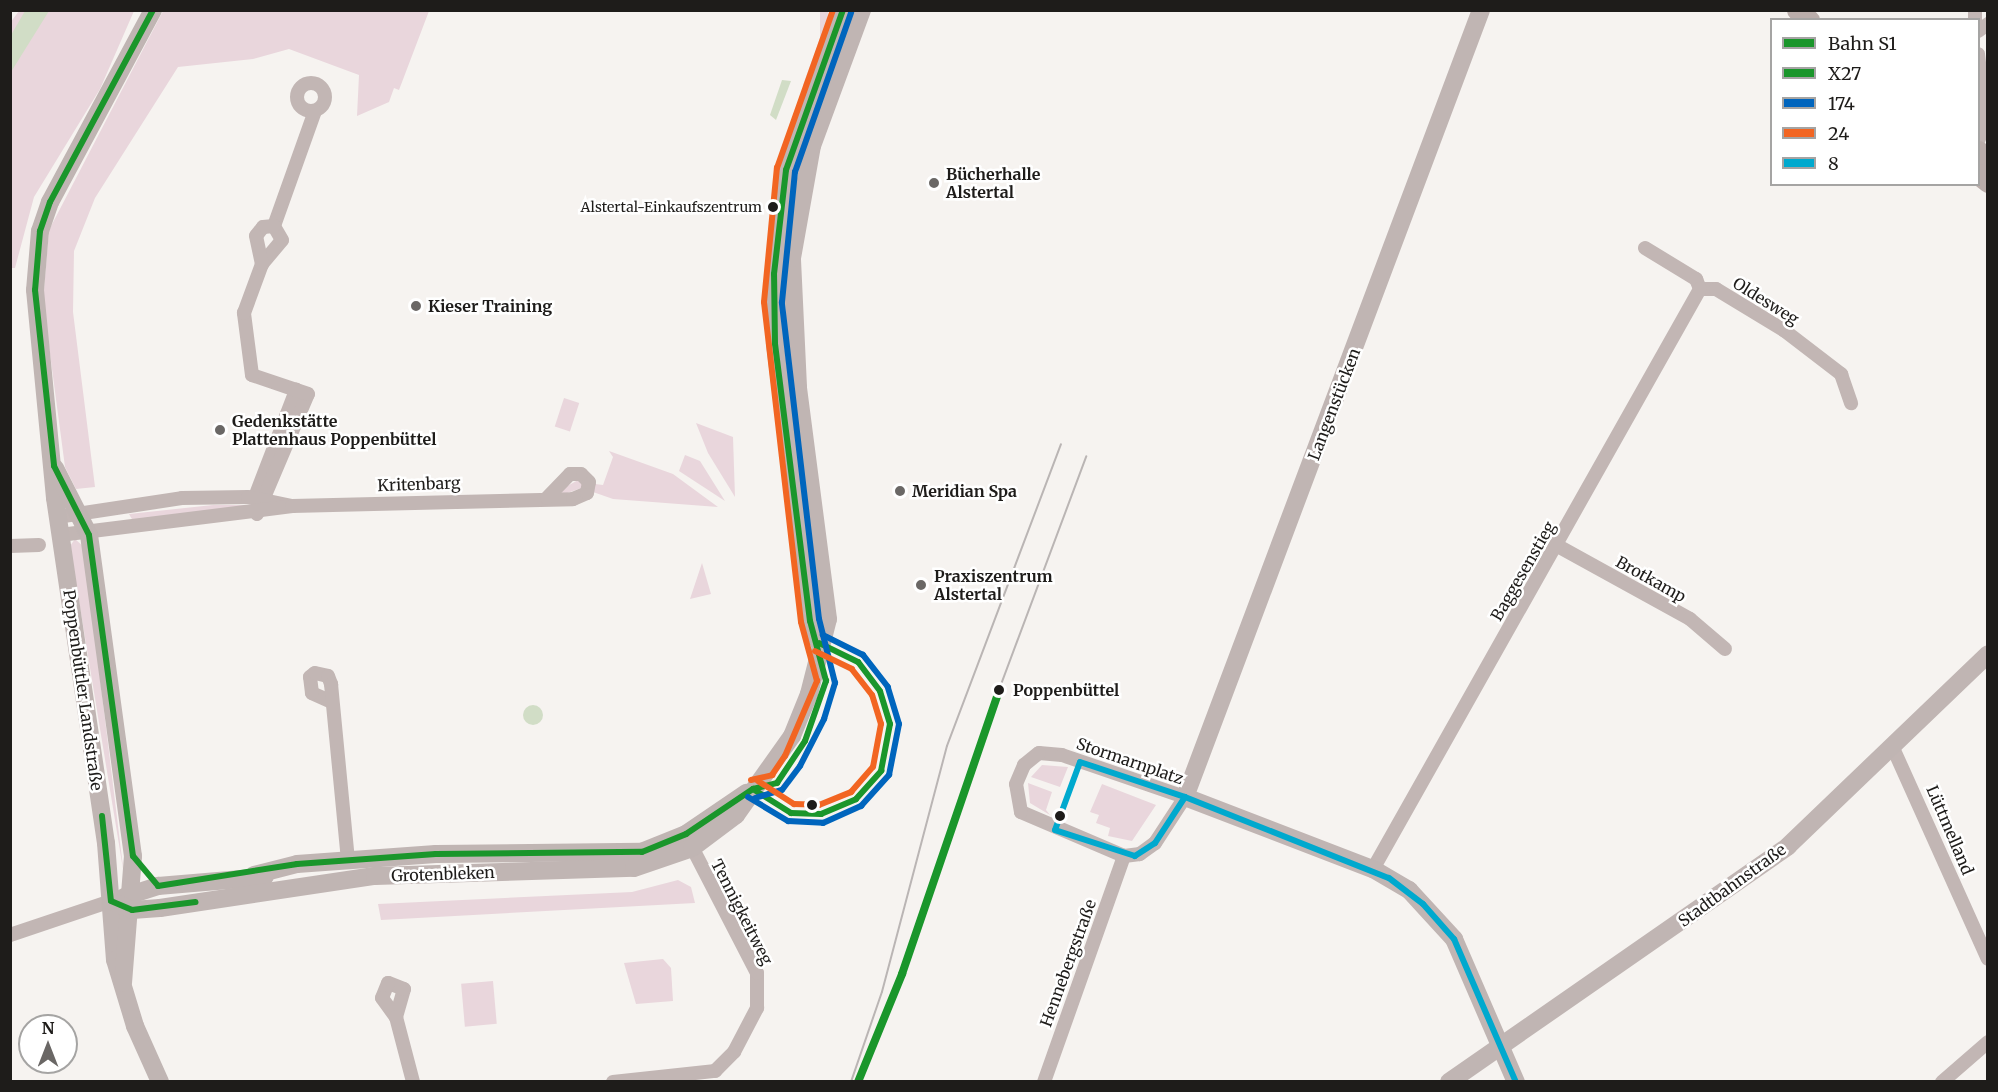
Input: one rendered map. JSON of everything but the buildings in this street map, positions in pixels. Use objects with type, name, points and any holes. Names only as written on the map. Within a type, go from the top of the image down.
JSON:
[{"type":"street","name":"Poppenbüttler Landstraße","points":[[153,10],[72,156],[40,231],[36,314],[59,526],[111,901],[115,960],[160,1082]]},
{"type":"street","points":[[819,643],[810,621],[777,366],[774,274],[786,170],[843,10]]},
{"type":"street","points":[[689,841],[727,824],[785,748],[802,715],[827,608],[798,387],[792,258],[812,146],[862,10]]},
{"type":"street","name":"Langenstücken","points":[[1185,797],[1481,10]]},
{"type":"street","points":[[1980,71],[1986,122],[1980,136]]},
{"type":"street","points":[[257,514],[302,392],[252,375],[244,313],[262,264],[282,240],[274,226],[315,111]]},
{"type":"street","points":[[262,264],[256,236],[263,227],[274,226]]},
{"type":"street","name":"Oldesweg","points":[[1645,248],[1696,279],[1700,289],[1716,290],[1736,301],[1841,374],[1851,403]]},
{"type":"street","name":"Baggesenstieg","points":[[1373,869],[1700,289]]},
{"type":"street","name":"Poppenbüttler Landstraße","points":[[54,466],[80,510],[88,535],[132,856],[132,902],[123,985]]},
{"type":"street","name":"Kritenbarg","points":[[59,526],[80,510],[182,498],[261,498],[292,506]]},
{"type":"street","name":"Kritenbarg","points":[[59,526],[88,535],[257,514],[292,506],[547,498]]},
{"type":"street","points":[[10,546],[39,545]]},
{"type":"street","name":"Brotkamp","points":[[1556,545],[1690,619],[1725,649]]},
{"type":"street","name":"Stadtbahnstraße","points":[[1449,1082],[1746,878],[1893,748],[1988,654]]},
{"type":"street","points":[[332,702],[348,860]]},
{"type":"street","name":"Lüttmelland","points":[[1893,748],[1988,959]]},
{"type":"street","name":"Stormarnplatz","points":[[1039,753],[1062,755],[1185,797],[1155,843],[1140,854],[1124,856],[1021,812],[1015,790],[1028,759],[1039,753]]},
{"type":"street","points":[[1185,797],[1373,869],[1409,890],[1448,931],[1502,1045],[1516,1082]]},
{"type":"street","name":"Grotenbleken","points":[[580,870],[689,841]]},
{"type":"street","name":"Grotenbleken","points":[[132,902],[306,883],[437,872],[634,868],[689,841]]},
{"type":"street","name":"Tennigkeitweg","points":[[613,1082],[715,1071],[734,1052],[757,1008],[757,973],[689,841]]},
{"type":"street","name":"Grotenbleken","points":[[132,902],[158,886],[254,875],[279,866],[348,860],[642,852]]},
{"type":"street","points":[[132,856],[158,886]]},
{"type":"street","name":"Hennebergstraße","points":[[1044,1082],[1124,856]]},
{"type":"street","name":"Grotenbleken","points":[[254,875],[306,883]]},
{"type":"street","points":[[10,934],[111,901],[132,902]]},
{"type":"street","points":[[396,1017],[413,1082]]},
{"type":"street","points":[[1942,1082],[1988,1042]]},
{"type":"shaded area","points":[[19,11],[134,11],[100,89],[34,197],[15,268],[10,268],[10,23]]},
{"type":"shaded area","points":[[25,11],[49,11],[11,72],[11,35]]},
{"type":"shaded area","points":[[163,11],[429,11],[399,90],[394,88],[389,102],[357,116],[359,75],[289,49],[253,59],[178,67],[95,198],[74,251],[73,312],[95,487],[76,489],[65,467],[43,301],[49,230]]},
{"type":"shaded area","points":[[820,11],[828,11],[827,39],[808,88],[803,85],[820,38]]},
{"type":"shaded area","points":[[782,80],[791,81],[776,120],[770,115]]},
{"type":"shaded area","points":[[564,398],[579,403],[570,431],[555,427]]},
{"type":"shaded area","points":[[696,423],[733,437],[735,497],[708,453]]},
{"type":"shaded area","points":[[609,451],[673,474],[718,507],[613,499],[593,492],[595,484],[603,485],[613,457]]},
{"type":"shaded area","points":[[685,455],[700,461],[725,501],[679,471]]},
{"type":"shaded area","points":[[580,479],[584,487],[562,495],[560,490]]},
{"type":"shaded area","points":[[213,505],[256,505],[133,521],[129,514]]},
{"type":"shaded area","points":[[75,539],[84,547],[124,875],[70,546]]},
{"type":"shaded area","points":[[702,563],[711,594],[690,599]]},
{"type":"shaded area","points":[[533,705],[540,708],[543,715],[540,722],[533,725],[526,722],[523,715],[526,708]]},
{"type":"shaded area","points":[[1042,765],[1068,767],[1060,787],[1031,777]]},
{"type":"shaded area","points":[[1028,783],[1052,792],[1046,810],[1050,815],[1030,803]]},
{"type":"shaded area","points":[[1102,784],[1156,805],[1132,841],[1108,836],[1110,828],[1096,823],[1099,815],[1090,812]]},
{"type":"shaded area","points":[[678,880],[691,887],[695,903],[381,920],[378,904],[632,892]]},
{"type":"shaded area","points":[[663,959],[671,968],[673,1001],[636,1004],[624,963]]},
{"type":"shaded area","points":[[493,981],[497,1024],[465,1027],[461,984]]},
{"type":"tram line","points":[[851,1082],[882,992],[947,746],[1061,445]]},
{"type":"tram line","points":[[999,690],[1086,457]]},
{"type":"rail line","name":"S1","points":[[858,1082],[902,974],[999,690]]},
{"type":"transit line","name":"X27","points":[[153,10],[50,202],[40,231],[35,290],[54,466],[89,535],[133,856],[158,886],[297,864],[436,854],[642,852],[686,834],[753,789],[777,783],[805,741],[826,681],[810,621],[775,343],[774,274],[786,170],[843,10]]},
{"type":"transit line","name":"24","points":[[751,780],[772,775],[785,756],[817,681],[801,622],[764,302],[777,168],[833,10]]},
{"type":"transit line","name":"174","points":[[755,798],[782,790],[800,766],[824,719],[835,683],[819,619],[782,302],[795,172],[851,13]]},
{"type":"transit line","name":"174","points":[[748,797],[788,821],[823,823],[861,806],[889,775],[899,724],[888,687],[863,655],[823,635]]},
{"type":"transit line","name":"X27","points":[[753,789],[791,813],[821,814],[856,799],[881,771],[890,724],[880,691],[858,662],[819,643]]},
{"type":"transit line","name":"24","points":[[758,781],[794,804],[819,805],[851,792],[873,767],[881,724],[872,695],[852,669],[815,651]]},
{"type":"transit line","name":"8","points":[[1080,762],[1185,797],[1155,843],[1135,856],[1055,830],[1080,762]]},
{"type":"transit line","name":"8","points":[[1185,797],[1389,878],[1423,904],[1454,939],[1516,1082]]},
{"type":"transit line","name":"X27","points":[[102,816],[111,901],[132,910],[196,902]]},
{"type":"place","name":"Bücherhalle Alstertal","points":[[934,183]]},
{"type":"place","name":"Alstertal-Einkaufszentrum","points":[[773,207]]},
{"type":"place","name":"Kieser Training","points":[[416,306]]},
{"type":"place","name":"Gedenkstätte Plattenhaus Poppenbüttel","points":[[220,430]]},
{"type":"place","name":"Meridian Spa","points":[[900,491]]},
{"type":"place","name":"Praxiszentrum Alstertal","points":[[921,585]]},
{"type":"place","name":"Poppenbüttel","points":[[999,690]]}]
